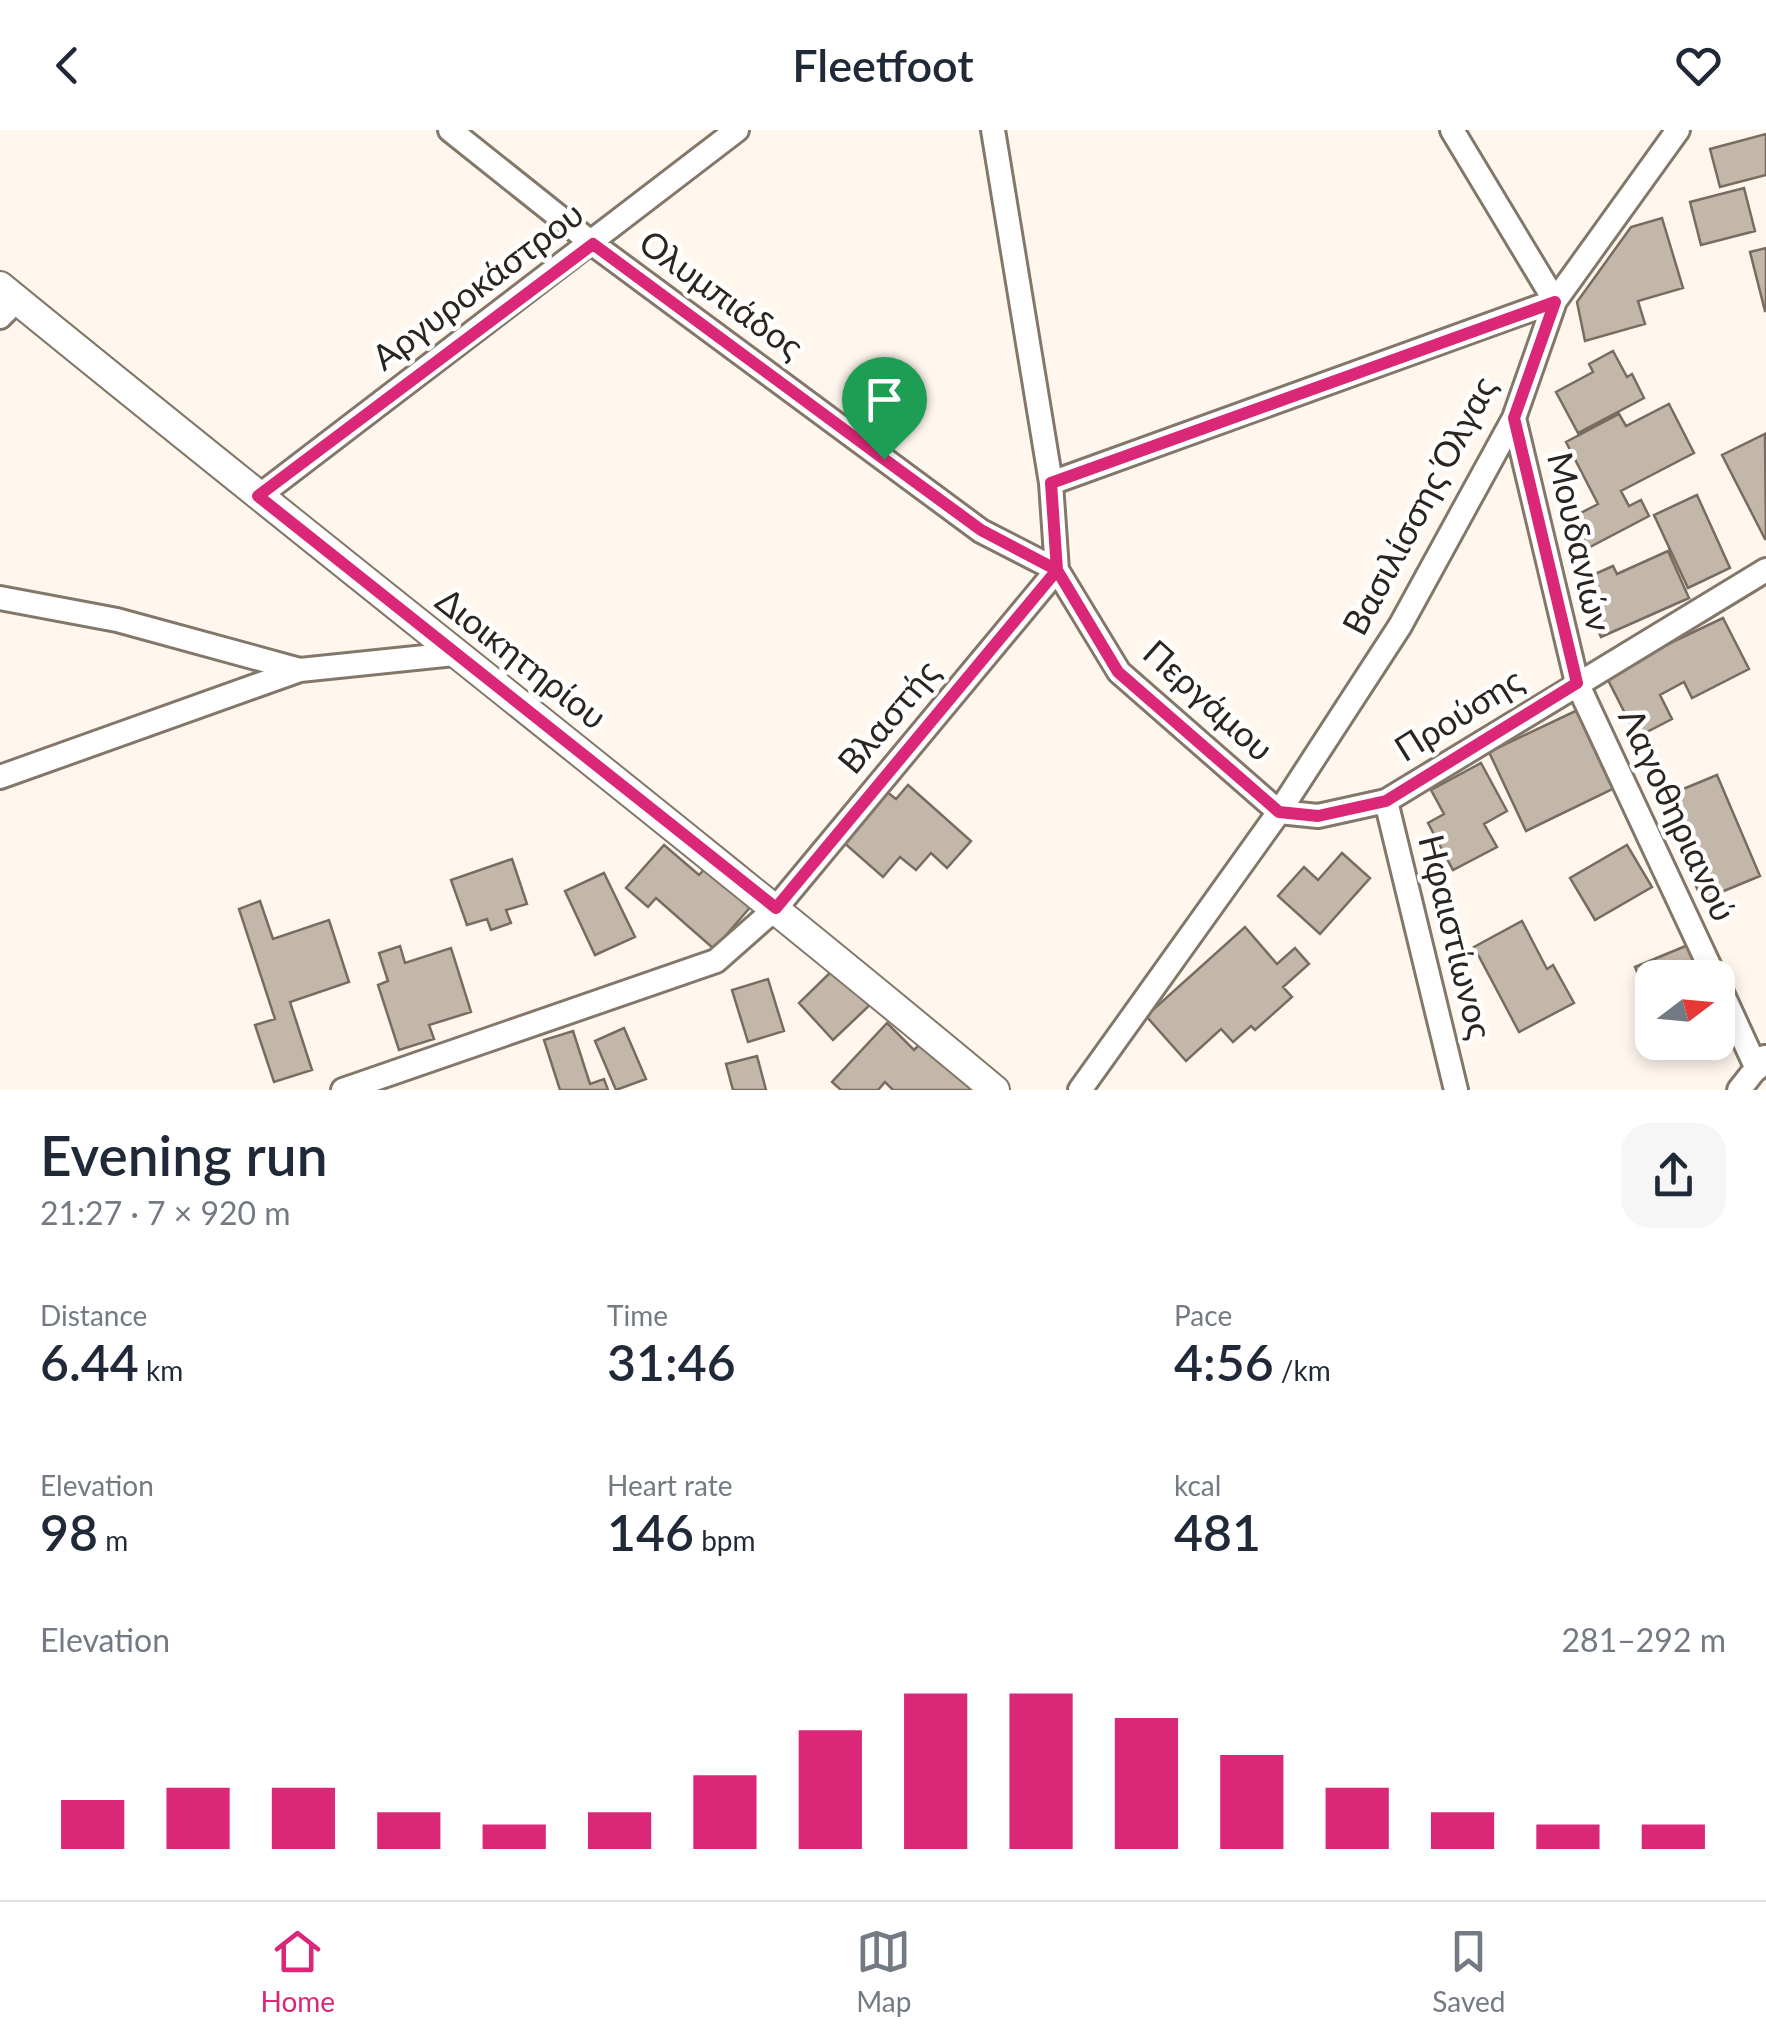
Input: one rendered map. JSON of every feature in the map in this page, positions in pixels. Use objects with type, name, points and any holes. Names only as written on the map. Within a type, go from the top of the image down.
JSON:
[{"type":"street","name":"Ολυμπιάδος","points":[[450,130],[593,244],[981,530],[1057,570]]},
{"type":"street","name":"Αργυροκάστρου","points":[[258,496],[738,130]]},
{"type":"street","name":"Περγάμου","points":[[993,130],[1051,483],[1057,570],[1118,672],[1279,812],[1080,1090]]},
{"type":"street","points":[[1051,483],[1555,302],[1452,130]]},
{"type":"street","name":"Βασιλίσσης Όλγας","points":[[1279,812],[1400,626],[1514,418],[1555,302],[1678,130]]},
{"type":"street","name":"Διοικητηρίου","points":[[6,301],[776,908],[994,1090]]},
{"type":"street","name":"Μουδανιών","points":[[1514,418],[1577,683]]},
{"type":"street","name":"Βλαστής","points":[[343,1090],[716,961],[776,908],[1057,570]]},
{"type":"street","name":"Προύσης","points":[[1279,812],[1318,816],[1386,801],[1577,683],[1762,580]]},
{"type":"street","points":[[0,598],[117,620],[300,670]]},
{"type":"street","points":[[0,776],[300,670],[454,654]]},
{"type":"street","name":"Λαγοθηριανού","points":[[1577,683],[1707,960]]},
{"type":"street","name":"Ηφαιστίωνος","points":[[1386,801],[1456,1090]]},
{"type":"street","name":"Λαγοθηριανού","points":[[1735,1033],[1751,1078]]},
{"type":"building","points":[[1766,134],[1766,175],[1720,187],[1710,149]]},
{"type":"building","points":[[1744,188],[1755,231],[1701,245],[1690,202]]},
{"type":"building","points":[[1662,218],[1683,288],[1638,301],[1645,324],[1585,341],[1577,302],[1631,227]]},
{"type":"building","points":[[1766,248],[1766,311],[1765,311],[1750,252]]},
{"type":"building","points":[[1613,351],[1627,377],[1632,374],[1644,398],[1578,433],[1556,392],[1593,372],[1589,364]]},
{"type":"building","points":[[1669,404],[1694,453],[1621,491],[1629,506],[1641,500],[1649,516],[1588,548],[1573,517],[1598,504],[1566,442],[1619,414],[1626,426]]},
{"type":"building","points":[[1765,434],[1766,539],[1722,455]]},
{"type":"building","points":[[1697,495],[1730,568],[1688,588],[1654,515]]},
{"type":"building","points":[[1668,551],[1689,598],[1601,637],[1577,582],[1613,566],[1617,574]]},
{"type":"building","points":[[1723,618],[1749,669],[1692,698],[1684,682],[1660,695],[1672,719],[1637,737],[1605,674]]},
{"type":"building","points":[[1584,707],[1621,785],[1526,831],[1489,752]]},
{"type":"building","points":[[1481,763],[1507,811],[1484,824],[1497,847],[1453,870],[1428,823],[1444,814],[1431,790]]},
{"type":"building","points":[[1717,775],[1760,876],[1702,900],[1659,799]]},
{"type":"building","points":[[908,785],[971,841],[947,868],[931,853],[916,870],[900,857],[883,877],[843,842],[887,792],[896,799]]},
{"type":"building","points":[[664,845],[699,875],[708,865],[753,904],[714,949],[656,898],[648,907],[626,888]]},
{"type":"building","points":[[1627,845],[1652,887],[1595,920],[1570,878]]},
{"type":"building","points":[[1342,853],[1370,878],[1320,934],[1278,896],[1304,867],[1318,880]]},
{"type":"building","points":[[512,859],[527,904],[506,910],[511,923],[491,930],[487,919],[467,925],[451,880]]},
{"type":"building","points":[[604,873],[635,937],[595,955],[565,891]]},
{"type":"building","points":[[260,901],[273,939],[329,920],[349,982],[290,1002],[312,1070],[274,1082],[255,1025],[275,1019],[239,909]]},
{"type":"building","points":[[1522,921],[1547,969],[1553,965],[1574,1003],[1519,1032],[1474,947]]},
{"type":"building","points":[[1245,927],[1277,964],[1295,948],[1309,964],[1283,987],[1292,997],[1255,1030],[1251,1026],[1233,1042],[1221,1029],[1186,1061],[1146,1016]]},
{"type":"building","points":[[1688,945],[1694,960],[1652,960]]},
{"type":"building","points":[[400,946],[405,963],[451,948],[471,1012],[429,1025],[434,1039],[399,1050],[378,985],[388,981],[379,953]]},
{"type":"building","points":[[839,964],[874,1001],[833,1040],[799,1003]]},
{"type":"building","points":[[768,979],[784,1031],[748,1042],[732,990]]},
{"type":"building","points":[[887,1023],[914,1050],[927,1037],[978,1090],[893,1090],[885,1082],[878,1090],[841,1090],[832,1082]]},
{"type":"building","points":[[624,1028],[646,1079],[616,1090],[595,1041]]},
{"type":"building","points":[[573,1031],[590,1084],[604,1079],[608,1090],[560,1090],[544,1040]]},
{"type":"building","points":[[757,1056],[766,1090],[733,1090],[726,1064]]},
{"type":"route","points":[[884,459],[593,244],[258,496],[776,908],[1057,570],[1118,672],[1279,812],[1318,816],[1386,801],[1577,683],[1514,418],[1555,302],[1051,483],[1057,570],[981,530],[884,459]]}]
